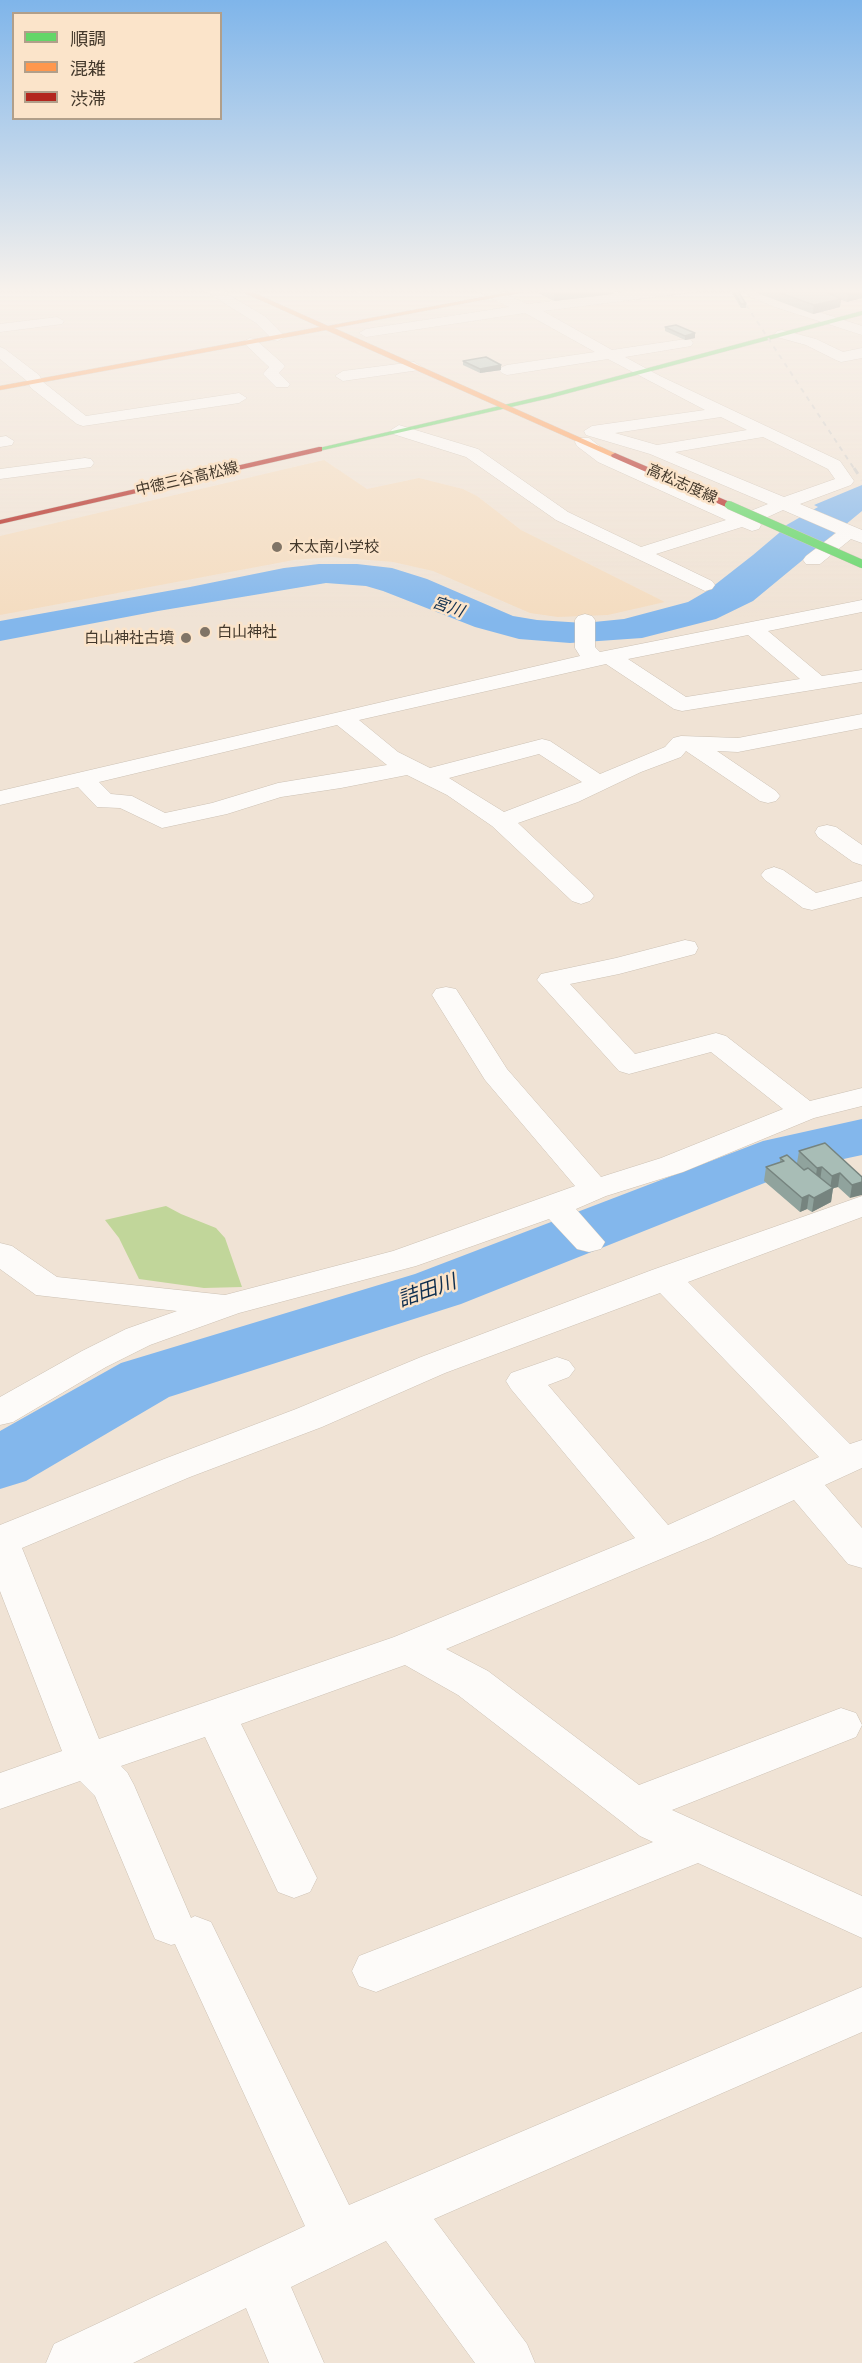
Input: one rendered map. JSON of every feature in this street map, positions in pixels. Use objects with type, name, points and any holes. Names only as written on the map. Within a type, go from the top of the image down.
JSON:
[{"type":"main road","name":"高松志度線","points":[[484,398],[748,500],[862,550]]},
{"type":"main road","name":"高松志度線","points":[[517,398],[588,437],[860,568]]},
{"type":"main road","name":"中徳三谷高松線","points":[[0,522],[540,398]]},
{"type":"street","points":[[53,398],[83,422],[239,399]]},
{"type":"street","points":[[640,553],[791,507],[845,481],[834,465],[695,398]]},
{"type":"street","points":[[588,437],[722,412]]},
{"type":"street","points":[[399,430],[472,453],[562,516],[707,583]]},
{"type":"street","points":[[676,447],[764,432]]},
{"type":"street","points":[[588,437],[654,441],[676,447],[728,480]]},
{"type":"street","points":[[588,437],[604,458],[817,557],[860,568]]},
{"type":"street","points":[[654,441],[728,480],[856,534]]},
{"type":"street","points":[[0,474],[85,462]]},
{"type":"street","points":[[771,537],[791,507]]},
{"type":"street","points":[[817,557],[856,534]]},
{"type":"street","points":[[3,792],[83,778],[341,717],[595,651],[752,628],[862,606]]},
{"type":"street","points":[[595,651],[580,621],[607,618]]},
{"type":"street","points":[[752,628],[816,682]]},
{"type":"street","points":[[551,648],[595,651],[682,704],[862,676]]},
{"type":"street","points":[[341,717],[390,757],[455,790],[501,821],[581,896]]},
{"type":"street","points":[[501,821],[570,796],[673,752],[681,743],[738,745],[862,721]]},
{"type":"street","points":[[691,744],[768,796]]},
{"type":"street","points":[[83,778],[105,802],[124,801],[162,820],[218,809],[278,790],[419,771],[542,746],[599,783]]},
{"type":"street","points":[[827,832],[862,857]]},
{"type":"street","points":[[774,875],[812,902],[862,889]]},
{"type":"street","points":[[685,948],[619,966],[551,980],[629,1065],[716,1042],[804,1111]]},
{"type":"street","points":[[446,995],[495,1074],[595,1189]]},
{"type":"street","points":[[0,1413],[94,1359],[138,1337],[228,1305],[404,1259],[555,1206],[595,1189],[672,1165],[804,1111],[862,1097]]},
{"type":"street","points":[[555,1206],[589,1242]]},
{"type":"street","points":[[337,2237],[112,1785],[87,1761],[0,1541],[177,1468],[309,1418],[433,1365],[862,1206]]},
{"type":"street","points":[[0,1252],[48,1287],[228,1305]]},
{"type":"street","points":[[0,1791],[408,1648],[661,1543],[854,1457],[664,1278]]},
{"type":"street","points":[[557,1369],[524,1381],[661,1543]]},
{"type":"street","points":[[800,1482],[862,1554]]},
{"type":"street","points":[[408,1648],[473,1683],[656,1823],[862,1918]]},
{"type":"street","points":[[216,1716],[294,1878]]},
{"type":"street","points":[[634,1806],[841,1725]]},
{"type":"street","points":[[375,1971],[700,1843]]},
{"type":"street","points":[[73,2363],[395,2210],[862,2008]]},
{"type":"street","points":[[395,2210],[508,2363]]},
{"type":"street","points":[[259,2275],[297,2363]]},
{"type":"shaded area","name":"木太南小学校","points":[[324,460],[367,489],[419,478],[463,489],[477,496],[521,530],[665,602],[608,615],[558,617],[530,613],[433,571],[393,562],[332,557],[294,560],[0,615],[0,536]]},
{"type":"green space","points":[[166,1206],[216,1228],[225,1238],[242,1287],[204,1288],[139,1279],[119,1238],[105,1220]]},
{"type":"water","name":"宮川","points":[[862,485],[862,511],[753,601],[716,619],[642,638],[570,643],[519,639],[475,627],[366,586],[326,583],[158,611],[0,641],[0,621],[284,568],[319,564],[357,564],[392,568],[427,579],[513,616],[584,623],[624,619],[688,602],[707,591],[753,555],[783,527],[818,507],[814,505]]},
{"type":"building","points":[[825,1143],[862,1177],[862,1182],[852,1185],[840,1173],[832,1176],[822,1167],[817,1168],[799,1151]]},
{"type":"building","points":[[787,1155],[804,1170],[808,1168],[833,1188],[814,1198],[809,1195],[802,1198],[766,1167],[784,1161],[780,1158]]},
{"type":"waterway","name":"詰田川","points":[[0,1463],[145,1380],[438,1289],[784,1154],[862,1137]]},
{"type":"railway","points":[[808,398],[855,470]]},
{"type":"railway","points":[[854,468],[862,480]]},
{"type":"traffic: fast","points":[[319,449],[542,398]]},
{"type":"traffic: fast","points":[[729,505],[862,564]]},
{"type":"traffic: slow","points":[[487,398],[615,455]]},
{"type":"traffic: jam","points":[[0,522],[319,449]]},
{"type":"traffic: jam","points":[[615,455],[729,505]]},
{"type":"place","name":"木太南小学校","points":[[277,547]]},
{"type":"place","name":"白山神社","points":[[205,632]]},
{"type":"place","name":"白山神社古墳","points":[[186,638]]}]
